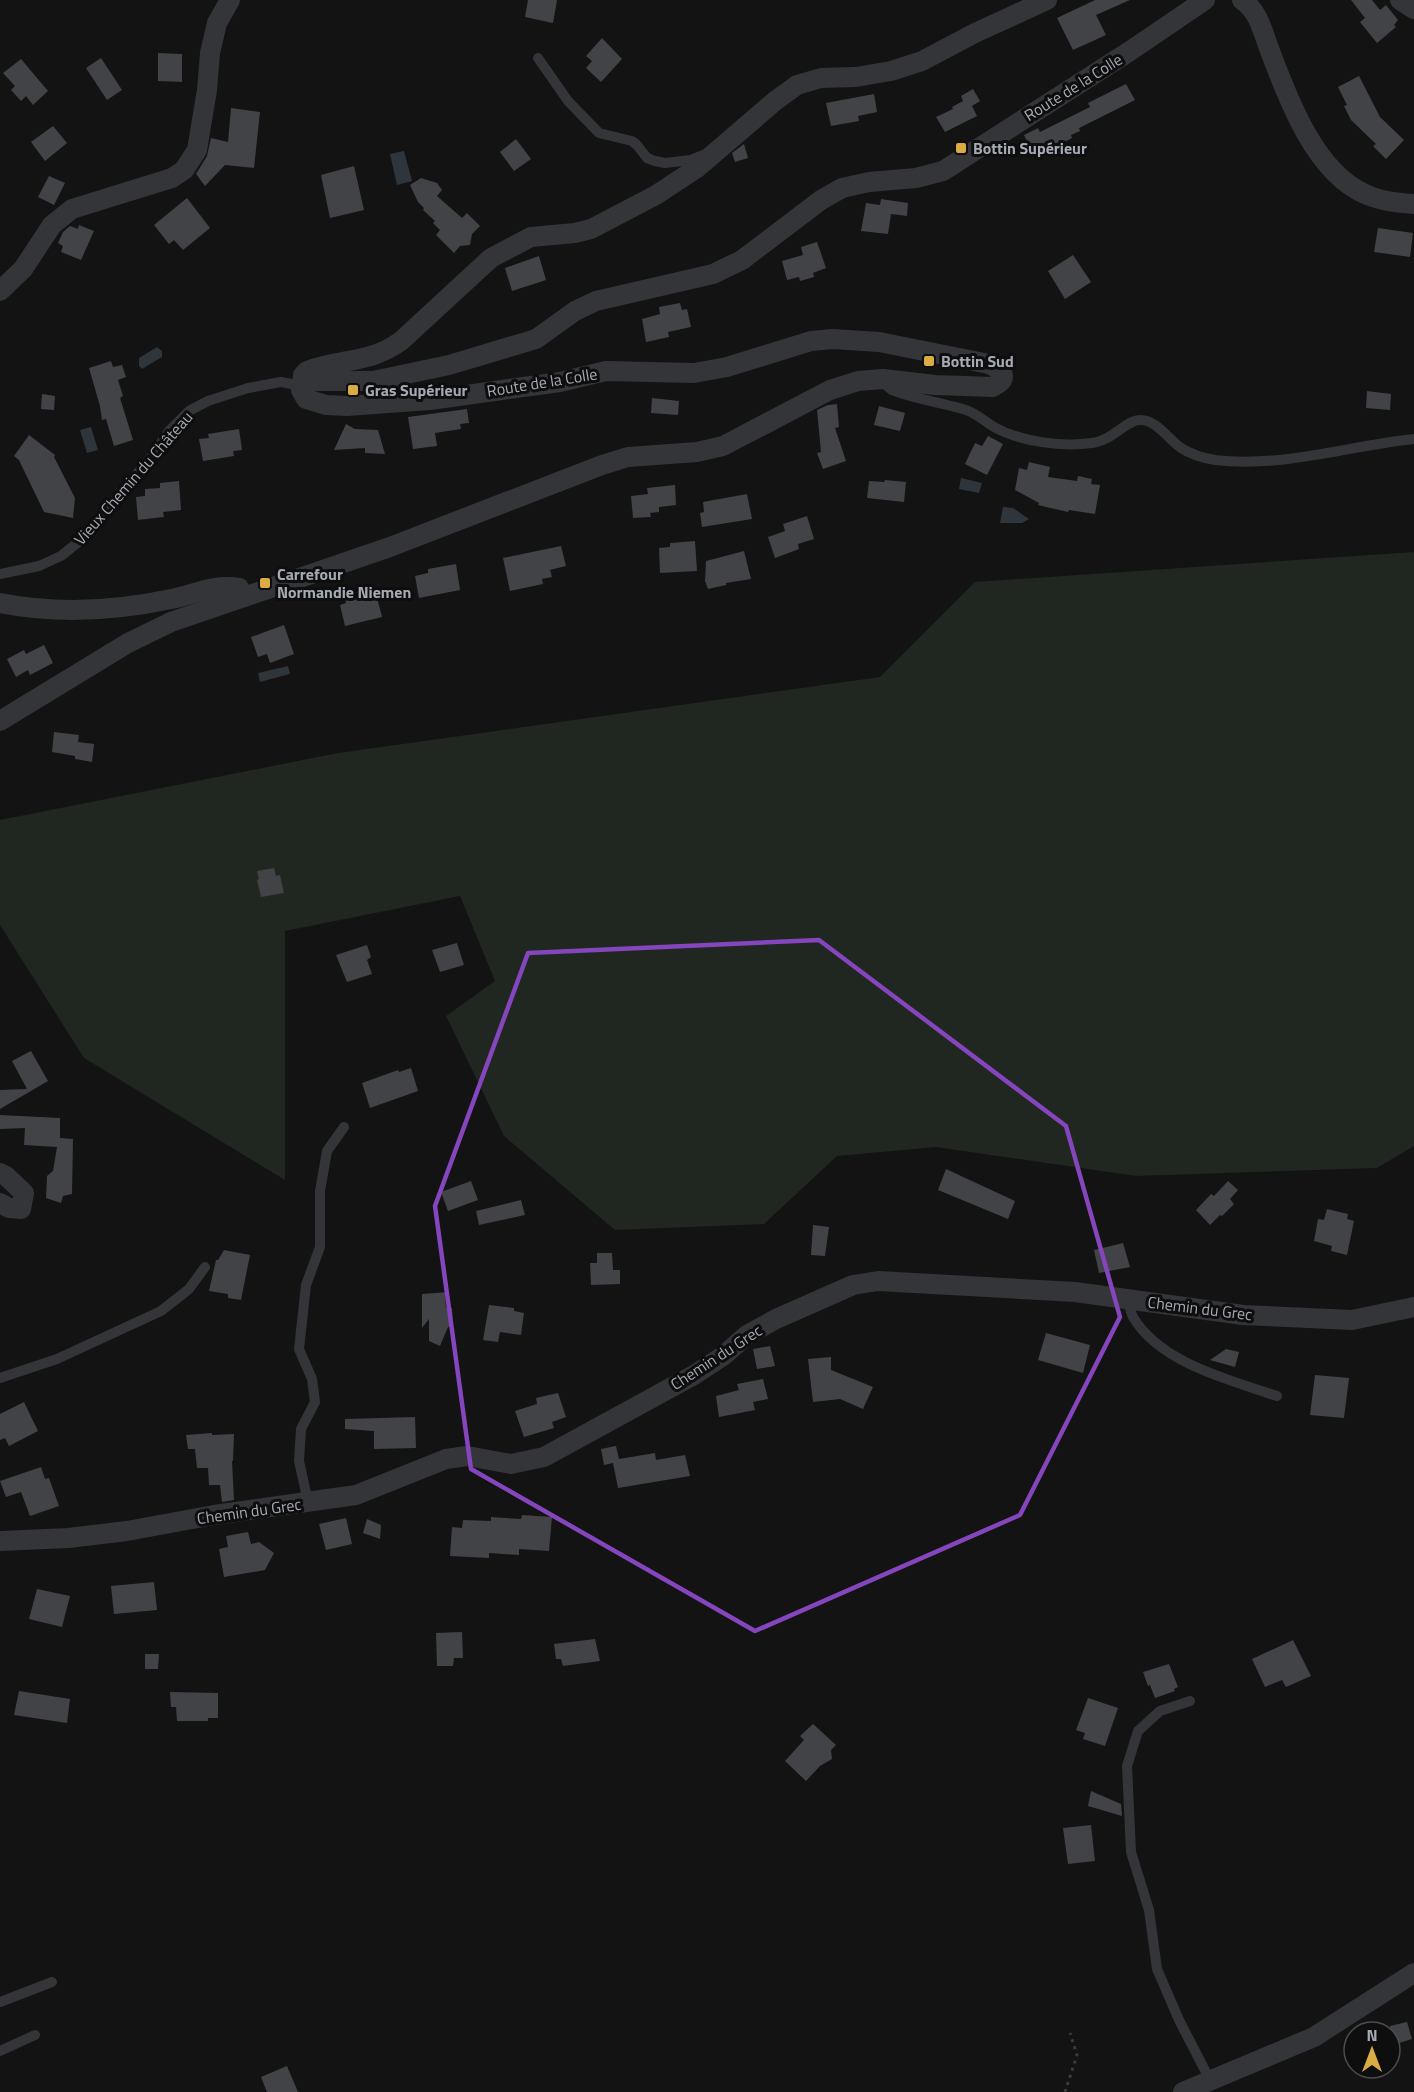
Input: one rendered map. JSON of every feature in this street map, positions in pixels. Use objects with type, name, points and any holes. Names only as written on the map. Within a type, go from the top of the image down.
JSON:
[{"type":"street","points":[[0,291],[23,269],[52,225],[72,209],[172,178],[184,170],[197,150],[207,90],[210,53],[217,22],[231,0]]},
{"type":"street","points":[[302,386],[303,375],[307,370],[372,357],[388,350],[491,258],[511,246],[531,237],[574,234],[591,229],[656,195],[697,168],[775,100],[796,85],[821,78],[856,77],[891,71],[922,61],[975,33],[1047,0]]},
{"type":"street","name":"Route de la Colle","points":[[0,721],[128,643],[171,622],[390,547],[602,465],[628,457],[697,452],[723,446],[830,390],[858,381],[883,378],[935,385],[992,387],[1003,380],[1004,376],[1001,370],[989,364],[879,342],[833,339],[811,341],[727,367],[694,373],[606,371],[560,382],[430,400],[347,406],[326,405],[306,399],[301,390],[302,386],[310,381],[373,381],[449,365],[536,339],[575,311],[596,301],[713,274],[742,260],[821,200],[842,188],[869,182],[916,178],[943,171],[1205,0]]},
{"type":"street","points":[[1242,0],[1251,6],[1259,21],[1287,95],[1315,146],[1334,171],[1362,193],[1379,200],[1414,204]]},
{"type":"street","points":[[1400,0],[1414,9]]},
{"type":"street","points":[[0,603],[22,608],[83,611],[171,599],[222,585],[239,588],[244,597]]},
{"type":"street","points":[[0,1203],[9,1208],[21,1209],[24,1193],[3,1174]]},
{"type":"street","name":"Chemin du Grec","points":[[0,1541],[68,1538],[127,1532],[214,1515],[356,1495],[446,1459],[468,1456],[511,1464],[544,1457],[694,1375],[723,1356],[747,1335],[776,1319],[853,1286],[878,1281],[1075,1292],[1243,1315],[1352,1320],[1414,1307]]},
{"type":"street","points":[[1183,2092],[1314,2037],[1414,1973]]},
{"type":"lane","points":[[538,58],[568,101],[599,134],[632,141],[647,158],[665,163],[691,160],[720,148]]},
{"type":"lane","points":[[883,378],[892,390],[962,408],[978,414],[993,427],[1042,441],[1090,444],[1102,441],[1130,423],[1139,420],[1148,421],[1180,447],[1198,457],[1248,462],[1282,461],[1355,447],[1414,439]]},
{"type":"lane","name":"Vieux Chemin du Château","points":[[0,574],[39,566],[62,556],[81,540],[153,455],[169,431],[189,411],[208,401],[249,388],[281,382],[302,386]]},
{"type":"lane","points":[[308,1502],[299,1461],[301,1429],[315,1402],[312,1379],[299,1349],[306,1285],[320,1247],[320,1191],[327,1151],[344,1127]]},
{"type":"lane","points":[[0,1378],[57,1359],[162,1311],[189,1289],[205,1267]]},
{"type":"lane","points":[[1128,1299],[1132,1315],[1142,1329],[1161,1347],[1203,1371],[1277,1396]]},
{"type":"lane","points":[[1190,1701],[1160,1712],[1138,1731],[1128,1766],[1131,1852],[1149,1910],[1157,1969],[1179,2020],[1210,2080]]},
{"type":"lane","points":[[0,2001],[52,1982]]},
{"type":"lane","points":[[0,2050],[35,2035]]},
{"type":"path","points":[[1065,2092],[1077,2055],[1070,2033]]},
{"type":"highlighted area","points":[[819,940],[1066,1126],[1120,1317],[1020,1515],[755,1631],[471,1469],[435,1206],[528,953]]},
{"type":"shaded area","points":[[404,151],[412,181],[397,185],[390,154]]},
{"type":"shaded area","points":[[157,347],[162,351],[162,357],[142,369],[139,366],[139,358]]},
{"type":"shaded area","points":[[91,427],[98,450],[87,453],[80,430]]},
{"type":"shaded area","points":[[961,478],[982,483],[979,493],[959,489]]},
{"type":"shaded area","points":[[1003,507],[1013,508],[1029,519],[1022,523],[1000,523]]},
{"type":"shaded area","points":[[1414,552],[1414,1146],[1377,1168],[1136,1176],[936,1147],[837,1156],[764,1224],[615,1230],[504,1136],[446,1016],[495,981],[460,896],[285,931],[285,1180],[84,1058],[0,925],[0,820],[338,753],[880,677],[975,582]]},
{"type":"shaded area","points":[[288,666],[290,674],[260,682],[258,673]]},
{"type":"building","points":[[528,0],[557,0],[553,23],[525,17]]},
{"type":"building","points":[[1095,0],[1130,0],[1096,15],[1106,35],[1073,50],[1057,18]]},
{"type":"building","points":[[1351,0],[1372,0],[1380,10],[1386,5],[1398,20],[1394,25],[1396,27],[1377,43],[1360,22],[1365,18]]},
{"type":"building","points":[[602,38],[622,59],[601,82],[586,68],[592,61],[586,56]]},
{"type":"building","points":[[158,53],[182,54],[182,82],[158,81]]},
{"type":"building","points":[[101,58],[122,90],[107,100],[86,68]]},
{"type":"building","points":[[21,59],[48,91],[33,105],[26,96],[21,101],[11,90],[15,86],[3,73]]},
{"type":"building","points":[[1359,76],[1380,117],[1404,140],[1386,159],[1373,146],[1376,144],[1351,120],[1344,106],[1347,105],[1338,87]]},
{"type":"building","points":[[1126,84],[1135,100],[1079,128],[1080,131],[1071,135],[1072,138],[1047,151],[1045,146],[1032,153],[1024,135],[1038,128],[1040,132],[1090,107],[1088,103]]},
{"type":"building","points":[[973,89],[980,101],[972,106],[977,116],[945,132],[936,117],[953,109],[952,107],[963,101],[961,96]]},
{"type":"building","points":[[874,94],[877,112],[858,116],[859,121],[831,126],[826,103]]},
{"type":"building","points":[[231,108],[260,112],[254,168],[225,165],[205,186],[196,174],[207,156],[211,138],[228,142]]},
{"type":"building","points":[[53,126],[67,143],[45,161],[31,142]]},
{"type":"building","points":[[516,139],[531,159],[514,171],[500,152]]},
{"type":"building","points":[[744,144],[748,158],[735,162],[732,153]]},
{"type":"building","points":[[354,166],[364,210],[330,218],[321,175]]},
{"type":"building","points":[[49,176],[65,183],[54,205],[38,197]]},
{"type":"building","points":[[421,178],[437,183],[442,190],[437,196],[462,218],[467,213],[480,226],[472,234],[470,245],[460,246],[454,253],[436,235],[440,230],[433,223],[435,221],[423,210],[424,208],[418,202],[410,185]]},
{"type":"building","points":[[187,198],[210,228],[183,250],[174,240],[169,244],[154,225]]},
{"type":"building","points":[[881,199],[908,203],[907,216],[891,214],[888,234],[861,231],[866,203],[880,205]]},
{"type":"building","points":[[79,225],[94,231],[81,260],[61,252],[63,246],[58,243],[63,232],[70,226],[78,229]]},
{"type":"building","points":[[1378,228],[1413,233],[1410,257],[1374,252]]},
{"type":"building","points":[[817,242],[826,268],[813,273],[814,277],[800,281],[799,277],[787,280],[782,261],[803,255],[801,247]]},
{"type":"building","points":[[1073,255],[1091,282],[1065,299],[1048,271]]},
{"type":"building","points":[[539,256],[546,280],[512,291],[505,268]]},
{"type":"building","points":[[680,303],[682,310],[687,309],[691,327],[668,332],[669,337],[646,342],[642,319],[660,314],[659,307]]},
{"type":"building","points":[[111,361],[113,367],[122,365],[126,377],[118,380],[123,396],[120,398],[133,440],[114,446],[106,419],[102,420],[89,368]]},
{"type":"building","points":[[1367,391],[1391,394],[1390,410],[1366,408]]},
{"type":"building","points":[[42,394],[55,396],[54,410],[41,409]]},
{"type":"building","points":[[652,398],[679,401],[678,415],[651,413]]},
{"type":"building","points":[[837,404],[839,427],[835,428],[846,461],[823,469],[817,453],[821,452],[817,410]]},
{"type":"building","points":[[879,406],[905,413],[900,431],[874,425]]},
{"type":"building","points":[[467,409],[469,423],[460,424],[461,429],[435,433],[437,446],[413,449],[408,417]]},
{"type":"building","points":[[346,424],[355,429],[378,430],[385,454],[365,453],[365,448],[334,450]]},
{"type":"building","points":[[239,429],[242,450],[233,451],[234,456],[203,461],[199,439],[209,438],[208,434]]},
{"type":"building","points":[[29,435],[55,455],[75,498],[73,518],[44,512],[19,460],[14,456]]},
{"type":"building","points":[[988,436],[1003,444],[987,475],[965,464],[975,443],[982,446]]},
{"type":"building","points":[[1029,462],[1050,467],[1048,477],[1077,481],[1078,476],[1092,479],[1091,484],[1100,485],[1095,514],[1069,510],[1068,512],[1038,505],[1039,503],[1015,490],[1019,468],[1027,470]]},
{"type":"building","points":[[885,480],[906,482],[904,502],[867,498],[869,481],[884,482]]},
{"type":"building","points":[[179,481],[181,510],[163,512],[164,517],[138,520],[136,497],[145,496],[145,489],[160,488],[160,483]]},
{"type":"building","points":[[675,485],[676,505],[659,507],[659,512],[650,513],[651,517],[633,518],[631,496],[648,494],[647,488]]},
{"type":"building","points":[[747,494],[752,519],[702,527],[700,513],[704,512],[703,502]]},
{"type":"building","points":[[807,516],[814,539],[798,544],[799,549],[775,558],[768,537],[785,531],[783,524]]},
{"type":"building","points":[[695,541],[697,571],[660,573],[659,548],[670,547],[670,543]]},
{"type":"building","points":[[561,546],[566,566],[550,570],[552,577],[542,579],[543,584],[510,591],[503,558]]},
{"type":"building","points":[[744,551],[751,579],[708,589],[705,581],[706,561]]},
{"type":"building","points":[[456,564],[460,590],[419,598],[415,576],[428,573],[428,569]]},
{"type":"building","points":[[374,586],[382,617],[345,626],[340,605],[346,603],[344,593]]},
{"type":"building","points":[[284,625],[294,654],[270,663],[267,654],[258,657],[251,637]]},
{"type":"building","points":[[44,645],[53,663],[30,675],[28,670],[16,677],[7,659],[24,650],[26,654]]},
{"type":"building","points":[[54,732],[79,735],[78,742],[94,744],[92,762],[52,752]]},
{"type":"building","points":[[274,868],[276,876],[280,875],[284,893],[261,897],[257,871]]},
{"type":"building","points":[[457,943],[464,965],[440,972],[432,950]]},
{"type":"building","points":[[367,945],[371,957],[367,960],[372,974],[347,982],[336,955]]},
{"type":"building","points":[[31,1051],[48,1081],[0,1109],[0,1090],[27,1089],[12,1061]]},
{"type":"building","points":[[411,1068],[418,1091],[370,1108],[362,1083],[398,1070],[399,1072]]},
{"type":"building","points":[[0,1115],[60,1118],[60,1138],[73,1139],[72,1194],[63,1196],[61,1203],[46,1198],[47,1176],[53,1171],[57,1147],[24,1145],[25,1128],[0,1129]]},
{"type":"building","points":[[946,1169],[1015,1201],[1008,1219],[938,1190]]},
{"type":"building","points":[[471,1181],[478,1200],[448,1211],[441,1192]]},
{"type":"building","points":[[1228,1181],[1238,1190],[1230,1199],[1234,1204],[1210,1225],[1196,1210]]},
{"type":"building","points":[[521,1200],[525,1215],[479,1225],[476,1211]]},
{"type":"building","points":[[1327,1209],[1348,1214],[1347,1219],[1354,1221],[1347,1255],[1331,1251],[1332,1246],[1314,1241],[1318,1219],[1324,1220]]},
{"type":"building","points":[[813,1225],[829,1227],[825,1256],[811,1255]]},
{"type":"building","points":[[1123,1243],[1130,1267],[1099,1273],[1094,1250]]},
{"type":"building","points":[[224,1250],[250,1255],[241,1300],[228,1298],[228,1294],[209,1291],[216,1260]]},
{"type":"building","points":[[597,1253],[612,1253],[613,1270],[620,1270],[620,1284],[591,1285],[590,1263],[597,1263]]},
{"type":"building","points":[[448,1292],[445,1296],[446,1308],[452,1308],[453,1326],[448,1327],[440,1346],[429,1341],[429,1319],[422,1328],[422,1294]]},
{"type":"building","points":[[489,1305],[514,1308],[514,1311],[524,1313],[521,1335],[500,1332],[498,1342],[483,1340]]},
{"type":"building","points":[[1046,1333],[1090,1345],[1083,1373],[1038,1360]]},
{"type":"building","points":[[770,1346],[775,1366],[757,1369],[753,1349]]},
{"type":"building","points":[[1226,1349],[1239,1352],[1235,1367],[1210,1360]]},
{"type":"building","points":[[831,1357],[831,1370],[873,1387],[863,1409],[840,1399],[813,1402],[808,1359]]},
{"type":"building","points":[[1315,1375],[1349,1378],[1344,1418],[1310,1415]]},
{"type":"building","points":[[763,1379],[768,1399],[753,1402],[755,1410],[719,1417],[716,1396],[739,1390],[737,1384]]},
{"type":"building","points":[[558,1393],[566,1417],[552,1422],[554,1428],[524,1437],[515,1411],[537,1404],[536,1398]]},
{"type":"building","points":[[24,1402],[38,1431],[9,1446],[5,1438],[0,1440],[0,1414]]},
{"type":"building","points":[[415,1417],[416,1448],[374,1449],[374,1431],[345,1429],[345,1419]]},
{"type":"building","points":[[212,1433],[212,1435],[234,1434],[232,1461],[234,1500],[222,1502],[220,1485],[209,1485],[208,1468],[197,1468],[195,1449],[188,1449],[186,1435]]},
{"type":"building","points":[[616,1446],[619,1459],[655,1453],[656,1460],[685,1455],[690,1476],[618,1488],[613,1463],[604,1465],[601,1449]]},
{"type":"building","points":[[41,1467],[45,1479],[49,1478],[59,1506],[30,1516],[21,1492],[6,1497],[0,1481]]},
{"type":"building","points":[[522,1515],[552,1517],[549,1551],[519,1549],[519,1555],[489,1553],[489,1558],[450,1556],[452,1527],[462,1528],[463,1520],[491,1521],[491,1517],[521,1519]]},
{"type":"building","points":[[346,1518],[352,1544],[326,1550],[319,1524]]},
{"type":"building","points":[[367,1519],[381,1525],[380,1539],[363,1533]]},
{"type":"building","points":[[248,1532],[251,1544],[259,1542],[274,1553],[265,1570],[224,1577],[219,1549],[228,1547],[226,1536]]},
{"type":"building","points":[[154,1582],[157,1610],[114,1614],[111,1586]]},
{"type":"building","points":[[37,1589],[70,1596],[62,1627],[29,1619]]},
{"type":"building","points":[[462,1632],[463,1658],[454,1658],[453,1666],[437,1666],[436,1633]]},
{"type":"building","points":[[595,1639],[600,1661],[563,1666],[561,1659],[556,1659],[554,1644]]},
{"type":"building","points":[[1293,1640],[1311,1676],[1286,1687],[1282,1680],[1265,1687],[1252,1659]]},
{"type":"building","points":[[145,1654],[159,1654],[158,1669],[145,1669]]},
{"type":"building","points":[[1169,1664],[1178,1687],[1174,1689],[1175,1691],[1155,1698],[1143,1672]]},
{"type":"building","points":[[19,1691],[70,1699],[67,1723],[14,1715]]},
{"type":"building","points":[[170,1692],[218,1693],[218,1718],[208,1718],[208,1721],[177,1721],[176,1707],[171,1707]]},
{"type":"building","points":[[1088,1698],[1118,1708],[1105,1746],[1083,1739],[1085,1733],[1076,1730]]},
{"type":"building","points":[[813,1724],[836,1745],[831,1750],[832,1759],[820,1766],[806,1781],[785,1761],[804,1740],[800,1736]]},
{"type":"building","points":[[1091,1791],[1121,1804],[1122,1816],[1088,1806]]},
{"type":"building","points":[[1091,1825],[1095,1861],[1068,1864],[1063,1828]]},
{"type":"building","points":[[1407,2022],[1412,2039],[1402,2042],[1402,2023]]},
{"type":"building","points":[[287,2066],[298,2092],[267,2092],[261,2077]]},
{"type":"place","name":"Bottin Supérieur","points":[[961,148]]},
{"type":"place","name":"Bottin Sud","points":[[929,361]]},
{"type":"place","name":"Gras Supérieur","points":[[353,390]]},
{"type":"place","name":"Carrefour Normandie Niemen","points":[[265,583]]}]
